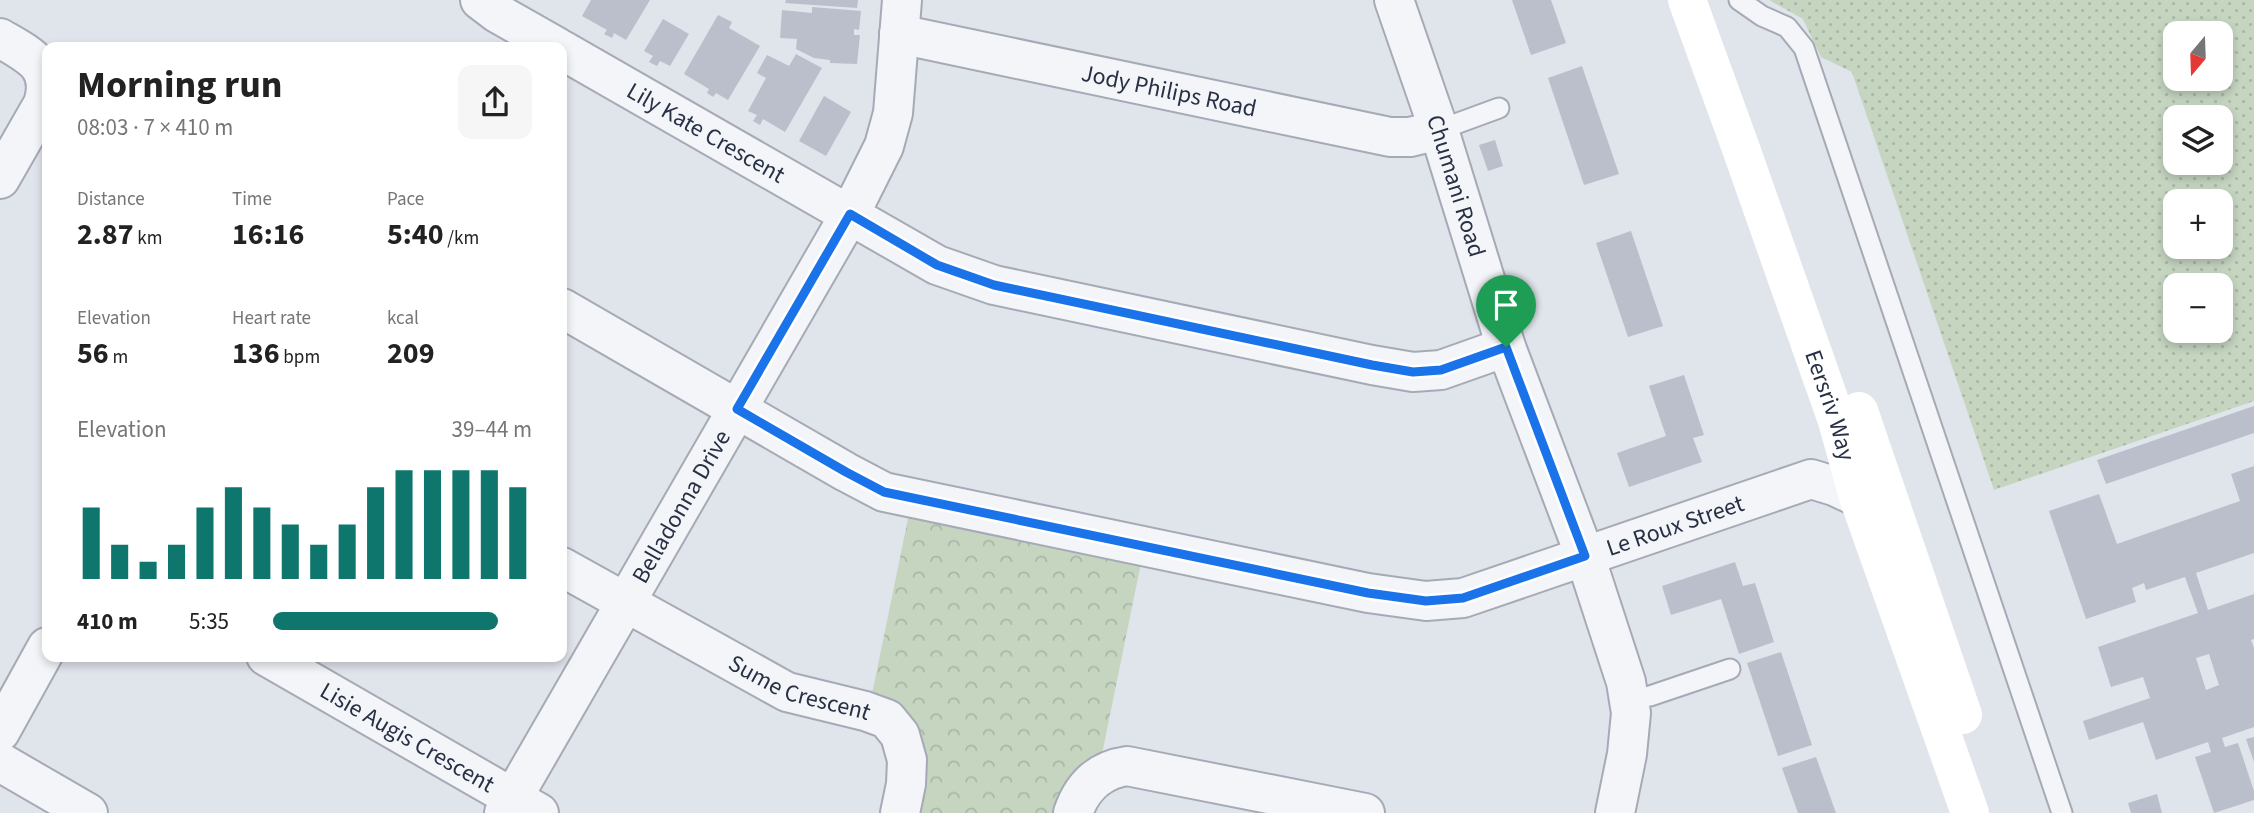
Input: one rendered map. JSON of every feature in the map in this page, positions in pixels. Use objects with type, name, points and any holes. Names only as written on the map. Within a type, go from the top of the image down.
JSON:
[{"type":"main road","name":"Eersriv Way","points":[[1687,0],[1837,421],[1858,497],[1970,813]]},
{"type":"main road","name":"Eersriv Way","points":[[1714,0],[1765,139],[1996,813]]},
{"type":"street","points":[[480,0],[497,13],[548,42]]},
{"type":"street","name":"Chumani Road","points":[[1394,0],[1439,130],[1506,347],[1585,556],[1626,682],[1631,713],[1627,754],[1615,813]]},
{"type":"street","name":"Jody Philips Road","points":[[901,17],[1390,137],[1410,137],[1439,130]]},
{"type":"street","name":"Belladonna Drive","points":[[519,808],[625,604],[850,214],[884,146],[893,113],[901,17]]},
{"type":"street","points":[[0,38],[34,59],[42,69]]},
{"type":"street","name":"Lily Kate Crescent","points":[[567,53],[937,265],[994,285],[1413,372],[1441,370],[1506,347]]},
{"type":"street","points":[[0,179],[42,106]]},
{"type":"street","name":"Le Roux Street","points":[[567,311],[884,492],[1368,593],[1426,601],[1463,598],[1811,479]]},
{"type":"street","points":[[1837,421],[1829,450],[1811,479],[1858,497]]},
{"type":"street","name":"Sume Crescent","points":[[567,570],[787,692],[865,710],[887,719],[900,735],[907,761],[900,813]]},
{"type":"street","points":[[0,732],[42,656]]},
{"type":"street","name":"Lisie Augis Crescent","points":[[276,662],[519,808]]},
{"type":"street","points":[[0,762],[88,813]]},
{"type":"street","points":[[1073,813],[1085,787],[1098,776],[1127,765],[1365,813]]},
{"type":"lane","points":[[1739,0],[1762,16],[1787,27],[1804,48],[2062,813]]},
{"type":"lane","points":[[1439,130],[1499,108]]},
{"type":"lane","points":[[1629,700],[1650,696],[1730,669]]},
{"type":"green space","points":[[1769,0],[2254,0],[2254,401],[1994,490],[1852,72],[1821,57],[1803,19]]},
{"type":"green space","points":[[910,509],[1142,558],[1101,759],[1063,813],[913,813],[871,699]]},
{"type":"building","points":[[591,0],[650,0],[626,40],[614,33],[612,38],[604,34],[607,30],[582,16]]},
{"type":"building","points":[[786,0],[858,0],[857,8],[785,3]]},
{"type":"building","points":[[1512,0],[1551,0],[1566,43],[1531,55]]},
{"type":"building","points":[[812,7],[861,11],[859,30],[854,29],[854,35],[860,35],[857,64],[830,63],[830,60],[814,58],[796,49],[797,39],[780,38],[782,10],[812,13]]},
{"type":"building","points":[[718,15],[732,22],[729,28],[760,46],[728,100],[716,93],[713,97],[707,93],[709,89],[684,74]]},
{"type":"building","points":[[663,19],[689,34],[670,66],[660,61],[657,66],[649,62],[653,56],[644,51]]},
{"type":"building","points":[[796,54],[822,68],[785,132],[763,119],[760,125],[753,121],[757,115],[748,111],[766,78],[757,73],[767,55],[789,66]]},
{"type":"building","points":[[1582,66],[1619,174],[1584,185],[1548,78]]},
{"type":"building","points":[[824,96],[851,112],[826,156],[799,141]]},
{"type":"building","points":[[1495,140],[1503,166],[1488,171],[1479,145]]},
{"type":"building","points":[[1631,231],[1663,326],[1628,337],[1596,243]]},
{"type":"building","points":[[1684,375],[1704,435],[1693,438],[1702,462],[1629,487],[1617,453],[1666,436],[1649,386]]},
{"type":"building","points":[[2254,406],[2254,433],[2106,484],[2097,460]]},
{"type":"building","points":[[2254,466],[2254,553],[2196,573],[2208,610],[2254,594],[2254,639],[2251,640],[2254,648],[2254,727],[2222,738],[2225,747],[2238,743],[2254,791],[2254,800],[2214,813],[2195,757],[2211,752],[2208,742],[2156,760],[2143,722],[2089,740],[2083,721],[2150,698],[2143,677],[2111,687],[2098,647],[2198,613],[2185,577],[2146,590],[2144,583],[2132,588],[2136,602],[2086,619],[2049,511],[2099,494],[2117,544],[2240,501],[2231,474]],"holes":[[[2209,654],[2219,685],[2206,690],[2196,658]]]},
{"type":"building","points":[[1735,562],[1743,586],[1755,583],[1774,642],[1739,654],[1721,599],[1671,615],[1662,586]]},
{"type":"building","points":[[1781,652],[1812,745],[1778,756],[1747,663]]},
{"type":"building","points":[[2254,737],[2254,762],[2246,739]]},
{"type":"building","points":[[1816,757],[1836,813],[1798,813],[1782,768]]},
{"type":"building","points":[[2157,794],[2162,813],[2131,813],[2128,803]]},
{"type":"route","points":[[850,214],[937,265],[994,285],[1372,365],[1413,372],[1441,370],[1506,347],[1585,556],[1463,598],[1426,601],[1368,593],[884,492],[737,409],[850,214]]}]
